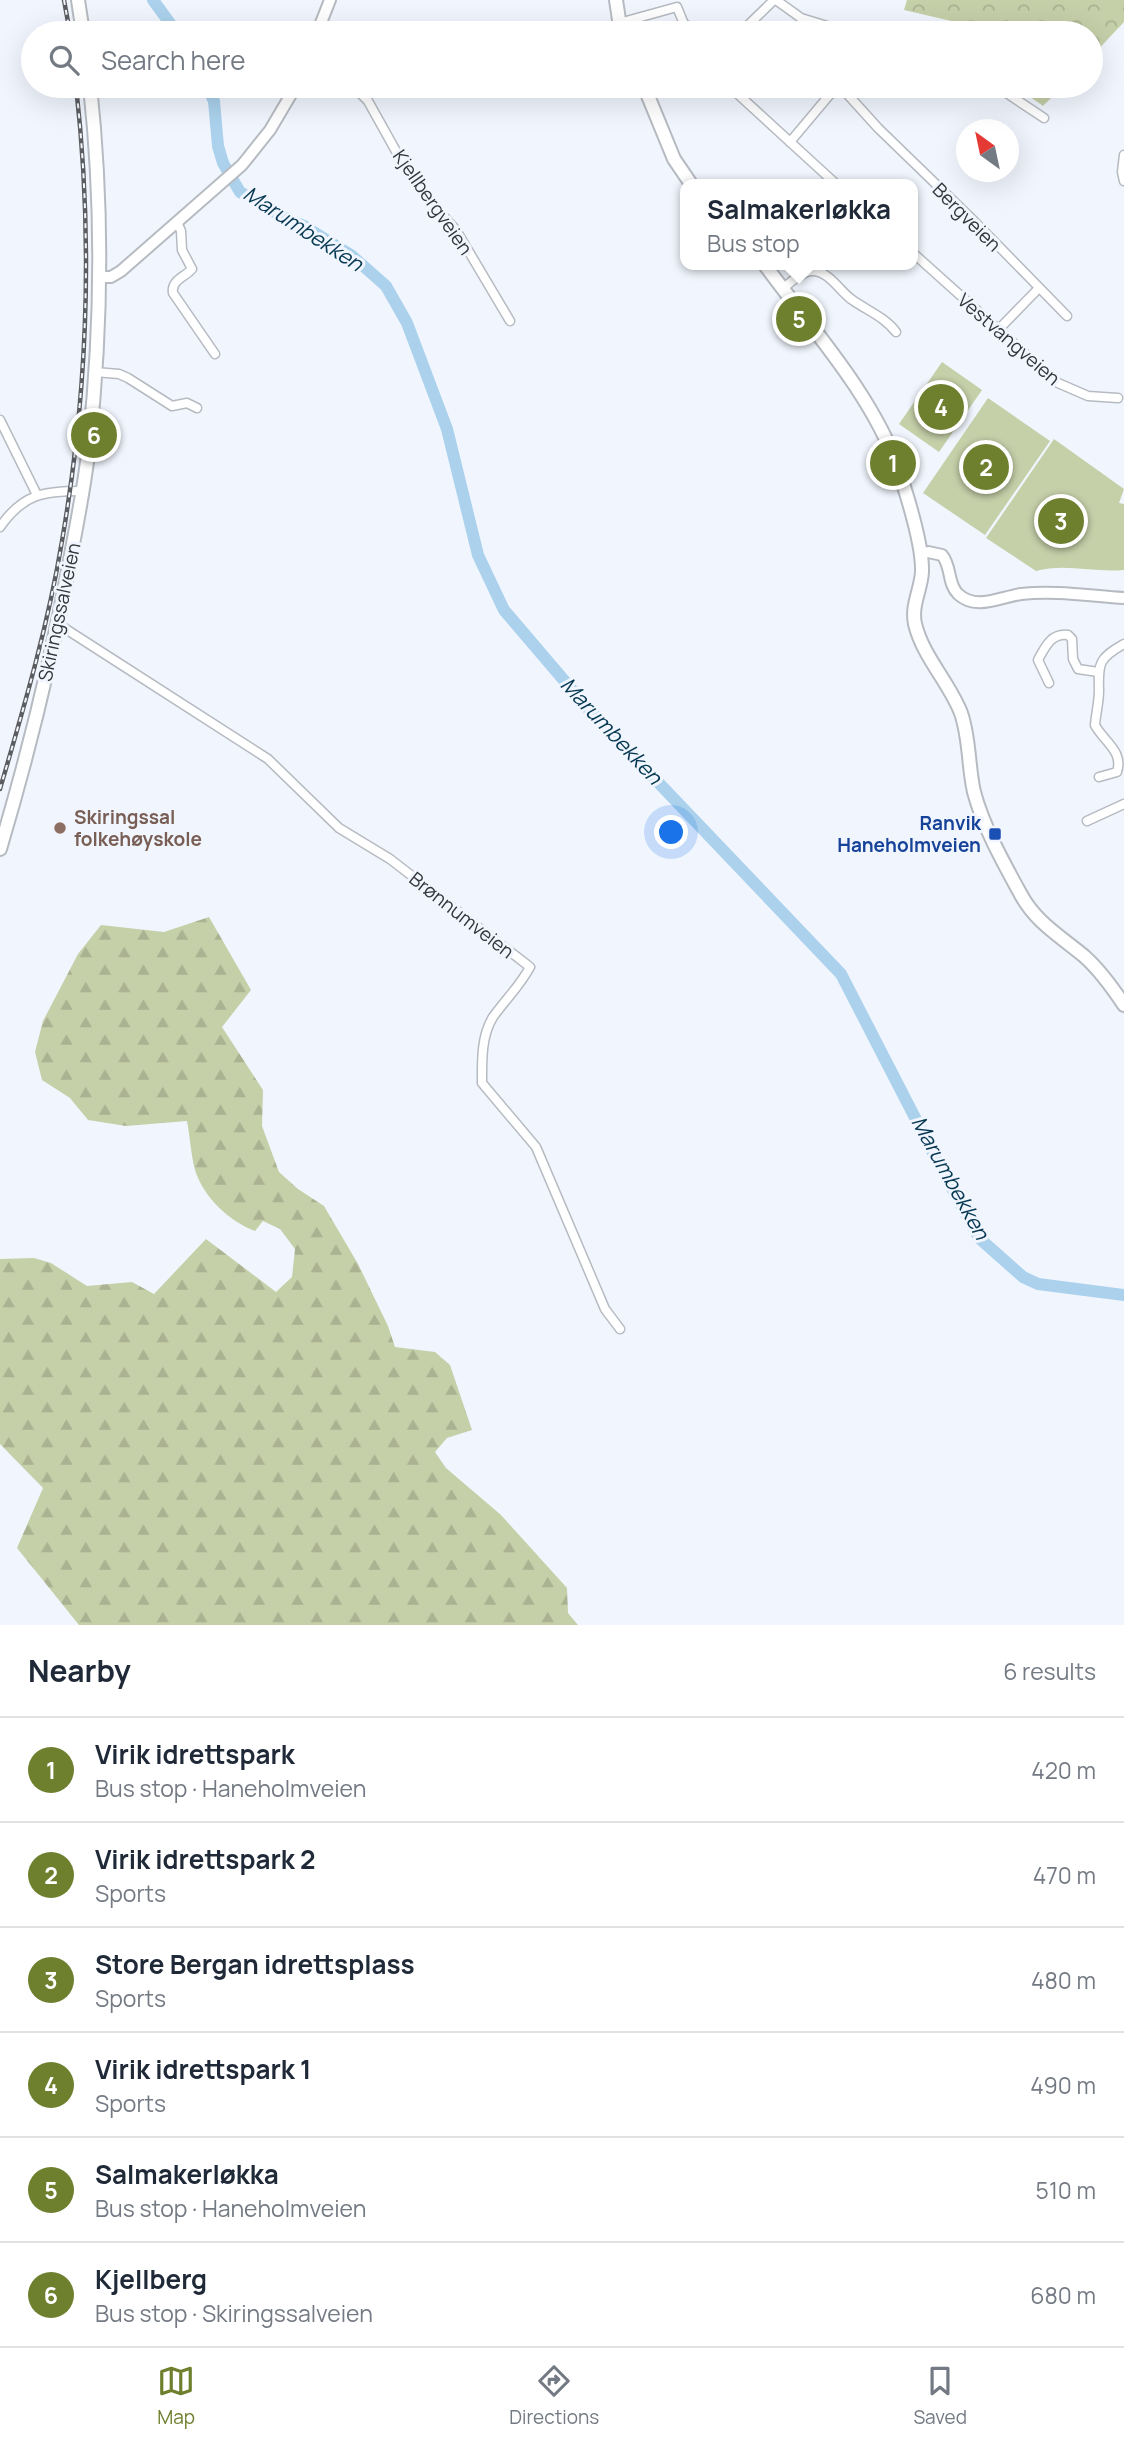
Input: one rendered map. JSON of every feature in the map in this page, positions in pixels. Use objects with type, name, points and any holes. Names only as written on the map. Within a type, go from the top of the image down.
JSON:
[{"type":"main road","points":[[78,0],[81,21]]},
{"type":"main road","points":[[616,0],[619,21]]},
{"type":"main road","name":"Skiringssalveien","points":[[0,849],[30,746],[58,624],[89,448],[100,277],[91,98]]},
{"type":"main road","points":[[649,98],[674,159],[688,179]]},
{"type":"main road","points":[[769,270],[858,392],[882,431],[901,478],[922,572],[914,609],[915,625],[923,648],[961,713],[973,784],[981,811],[1027,905],[1047,928],[1095,966],[1124,1005]]},
{"type":"street","points":[[322,21],[330,0]]},
{"type":"street","points":[[753,21],[775,0],[801,18],[810,21]]},
{"type":"street","points":[[639,21],[677,7],[683,21]]},
{"type":"street","points":[[100,277],[111,277],[121,271],[230,176],[270,130],[289,98]]},
{"type":"street","name":"Kjellbergveien","points":[[365,98],[425,196],[456,230],[510,321]]},
{"type":"street","points":[[742,98],[831,179]]},
{"type":"street","points":[[790,142],[828,98]]},
{"type":"street","name":"Bergveien","points":[[849,98],[1067,317]]},
{"type":"street","points":[[1014,98],[1044,118]]},
{"type":"street","points":[[1123,175],[1124,155]]},
{"type":"street","points":[[177,222],[181,231],[182,250],[192,269],[176,282],[172,288],[173,293],[215,354]]},
{"type":"street","name":"Vestvangveien","points":[[918,258],[1048,375],[1069,390],[1088,396],[1118,398]]},
{"type":"street","points":[[782,289],[808,271],[817,272],[832,281],[851,299],[888,322],[896,332]]},
{"type":"street","points":[[998,330],[1038,289]]},
{"type":"street","points":[[95,372],[119,374],[166,404],[172,406],[187,403],[197,408]]},
{"type":"street","points":[[0,419],[37,495]]},
{"type":"street","points":[[0,527],[18,506],[37,495],[55,491],[82,491]]},
{"type":"street","points":[[920,554],[933,552],[942,555],[947,562],[954,589],[970,601],[985,602],[1037,593],[1124,598]]},
{"type":"street","name":"Brønnumveien","points":[[58,624],[268,759],[339,828],[390,859],[530,967],[523,981],[492,1019],[483,1052],[482,1083],[536,1147],[605,1309],[620,1329]]},
{"type":"street","points":[[1049,683],[1038,660],[1051,639],[1059,634],[1065,634],[1072,639],[1073,659],[1079,669],[1098,672]]},
{"type":"street","points":[[1099,777],[1117,772],[1121,759],[1118,750],[1095,725],[1098,672],[1105,657],[1124,644]]},
{"type":"street","points":[[1087,821],[1124,804]]},
{"type":"green space","points":[[907,0],[1124,0],[1124,22],[1103,44],[1103,21],[951,21],[904,10]]},
{"type":"green space","points":[[1032,98],[1051,98],[1043,106]]},
{"type":"green space","points":[[942,362],[982,390],[939,452],[899,424]]},
{"type":"green space","points":[[988,398],[1050,441],[985,535],[923,493]]},
{"type":"green space","points":[[1054,439],[1124,489],[1119,503],[1124,504],[1124,570],[1058,568],[1036,571],[986,538]]},
{"type":"green space","points":[[209,917],[251,990],[222,1027],[263,1090],[262,1126],[279,1172],[298,1189],[324,1206],[358,1264],[388,1326],[395,1347],[435,1352],[450,1365],[472,1430],[447,1438],[435,1452],[446,1468],[501,1515],[567,1588],[568,1613],[578,1625],[79,1625],[17,1548],[43,1488],[0,1444],[0,1259],[34,1258],[51,1263],[87,1286],[132,1282],[154,1294],[206,1239],[276,1292],[292,1277],[295,1249],[280,1229],[263,1221],[255,1231],[245,1227],[227,1215],[211,1199],[195,1170],[187,1121],[126,1126],[88,1120],[70,1098],[42,1080],[35,1052],[43,1021],[78,954],[101,925],[164,932]]},
{"type":"waterway","name":"Marumbekken","points":[[153,0],[168,21]]},
{"type":"waterway","name":"Marumbekken","points":[[212,98],[218,146],[223,163],[240,192],[351,255],[386,286],[407,323],[447,429],[478,555],[504,610],[591,712],[841,974],[979,1238],[1023,1277],[1038,1284],[1124,1295]]},
{"type":"railway","points":[[64,0],[68,21]]},
{"type":"railway","points":[[0,789],[50,604],[78,428],[86,257],[85,200],[77,98]]},
{"type":"place","name":"Salmakerløkka","points":[[799,319]]},
{"type":"place","name":"Virik idrettspark 1","points":[[941,407]]},
{"type":"place","name":"Kjellberg","points":[[94,435]]},
{"type":"place","name":"Virik idrettspark","points":[[893,463]]},
{"type":"place","name":"Virik idrettspark 2","points":[[986,467]]},
{"type":"place","name":"Store Bergan idrettsplass","points":[[1061,521]]},
{"type":"place","name":"Skiringssal folkehøyskole","points":[[60,828]]},
{"type":"place","name":"Ranvik Haneholmveien","points":[[995,834]]}]
